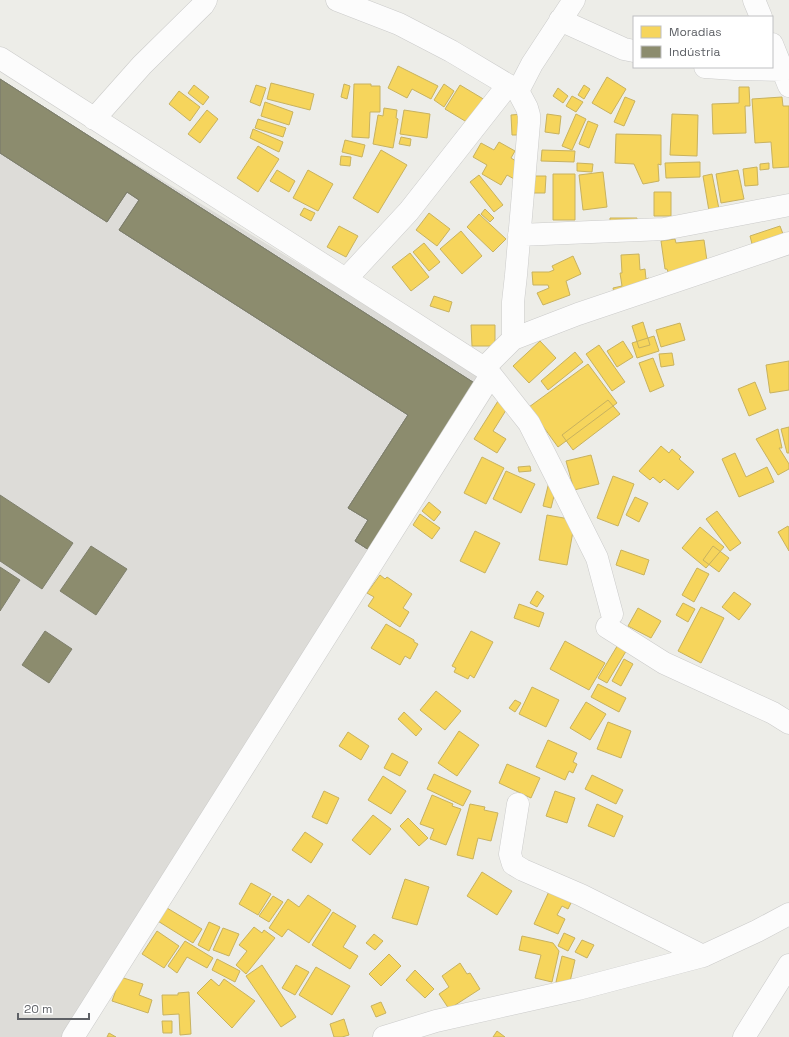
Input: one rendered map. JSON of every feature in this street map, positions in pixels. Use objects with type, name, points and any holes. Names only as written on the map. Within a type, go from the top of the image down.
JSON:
[{"type":"street","points":[[94,119],[142,65],[206,0]]},
{"type":"street","points":[[337,0],[399,24],[451,51],[513,88],[527,108],[529,115],[516,275],[512,302],[512,339]]},
{"type":"street","points":[[346,278],[409,211],[513,88],[532,64],[574,0]]},
{"type":"street","points":[[754,0],[761,16]]},
{"type":"street","points":[[560,20],[624,49],[633,51]]},
{"type":"street","points":[[773,46],[786,78]]},
{"type":"street","points":[[0,58],[346,278],[487,371],[529,423],[597,558],[610,621],[664,663],[773,713],[789,723]]},
{"type":"street","points":[[715,68],[786,78]]},
{"type":"street","points":[[519,234],[664,229],[789,205]]},
{"type":"street","points":[[73,1037],[487,371],[512,339],[578,314],[789,242]]},
{"type":"street","points":[[518,804],[510,854],[513,864],[523,870],[582,895],[703,956]]},
{"type":"street","points":[[384,1037],[436,1021],[578,989],[703,956],[757,931],[789,914]]},
{"type":"street","points":[[744,1037],[789,965]]},
{"type":"shaded area","points":[[0,81],[494,383],[75,1037],[0,1037]]},
{"type":"building: Moradias","points":[[398,66],[438,86],[431,99],[412,89],[407,98],[388,88]]},
{"type":"building: Moradias","points":[[607,77],[626,89],[611,114],[592,103]]},
{"type":"building: Moradias","points":[[271,83],[314,94],[310,110],[267,99]]},
{"type":"building: Moradias","points":[[344,84],[350,86],[347,99],[341,97]]},
{"type":"building: Moradias","points":[[354,84],[371,84],[371,86],[380,86],[380,112],[370,112],[369,138],[352,137]]},
{"type":"building: Moradias","points":[[444,84],[454,91],[444,107],[434,100]]},
{"type":"building: Moradias","points":[[194,85],[209,97],[203,105],[188,93]]},
{"type":"building: Moradias","points":[[256,85],[266,88],[260,106],[250,102]]},
{"type":"building: Moradias","points":[[460,85],[485,100],[470,124],[445,109]]},
{"type":"building: Moradias","points":[[584,85],[590,89],[584,99],[578,95]]},
{"type":"building: Moradias","points":[[739,87],[749,87],[750,106],[745,106],[746,133],[713,134],[712,104],[739,103]]},
{"type":"building: Moradias","points":[[558,88],[568,96],[563,103],[553,96]]},
{"type":"building: Moradias","points":[[179,91],[200,107],[190,121],[169,104]]},
{"type":"building: Moradias","points":[[572,96],[583,102],[576,112],[566,106]]},
{"type":"building: Moradias","points":[[625,97],[635,101],[624,126],[614,122]]},
{"type":"building: Moradias","points":[[782,97],[783,106],[789,106],[789,167],[773,168],[771,142],[755,143],[752,99]]},
{"type":"building: Moradias","points":[[265,102],[293,112],[289,125],[261,116]]},
{"type":"building: Moradias","points":[[384,108],[397,110],[396,118],[398,119],[393,148],[373,144],[378,115],[383,116]]},
{"type":"building: Moradias","points":[[207,110],[218,119],[200,143],[188,134]]},
{"type":"building: Moradias","points":[[404,110],[430,114],[427,138],[400,134]]},
{"type":"building: Moradias","points":[[523,114],[524,135],[512,135],[511,115]]},
{"type":"building: Moradias","points":[[547,114],[561,116],[559,134],[545,132]]},
{"type":"building: Moradias","points":[[576,114],[586,119],[572,150],[562,146]]},
{"type":"building: Moradias","points":[[672,114],[698,115],[697,156],[670,155]]},
{"type":"building: Moradias","points":[[258,119],[286,128],[283,137],[255,128]]},
{"type":"building: Moradias","points":[[588,121],[598,125],[589,148],[579,144]]},
{"type":"building: Moradias","points":[[253,129],[283,142],[279,152],[250,138]]},
{"type":"building: Moradias","points":[[616,134],[661,135],[661,165],[658,164],[659,181],[643,184],[634,164],[615,163]]},
{"type":"building: Moradias","points":[[401,137],[411,139],[410,146],[399,144]]},
{"type":"building: Moradias","points":[[345,140],[365,145],[362,157],[342,152]]},
{"type":"building: Moradias","points":[[499,142],[515,151],[511,158],[524,166],[516,180],[507,175],[501,185],[482,174],[487,165],[473,157],[481,143],[494,150]]},
{"type":"building: Moradias","points":[[258,146],[279,159],[258,192],[237,178]]},
{"type":"building: Moradias","points":[[381,150],[407,165],[378,213],[353,198]]},
{"type":"building: Moradias","points":[[542,150],[575,151],[574,162],[541,161]]},
{"type":"building: Moradias","points":[[341,156],[351,157],[350,166],[340,165]]},
{"type":"building: Moradias","points":[[700,162],[700,177],[666,178],[665,163]]},
{"type":"building: Moradias","points":[[577,163],[593,164],[592,172],[577,171]]},
{"type":"building: Moradias","points":[[769,163],[769,169],[760,170],[760,164]]},
{"type":"building: Moradias","points":[[757,167],[758,185],[745,186],[743,169]]},
{"type":"building: Moradias","points":[[277,170],[295,181],[289,192],[270,181]]},
{"type":"building: Moradias","points":[[308,170],[333,184],[318,211],[293,198]]},
{"type":"building: Moradias","points":[[738,170],[744,199],[721,203],[716,174]]},
{"type":"building: Moradias","points":[[603,172],[607,207],[583,210],[579,175]]},
{"type":"building: Moradias","points":[[553,174],[575,174],[575,220],[553,220]]},
{"type":"building: Moradias","points":[[712,174],[719,209],[709,211],[703,176]]},
{"type":"building: Moradias","points":[[479,175],[503,205],[494,212],[470,182]]},
{"type":"building: Moradias","points":[[532,176],[546,176],[545,193],[531,193]]},
{"type":"building: Moradias","points":[[654,192],[671,192],[671,216],[654,216]]},
{"type":"building: Moradias","points":[[304,208],[315,213],[311,221],[300,215]]},
{"type":"building: Moradias","points":[[485,209],[494,218],[490,222],[481,214]]},
{"type":"building: Moradias","points":[[429,213],[450,229],[437,246],[416,230]]},
{"type":"building: Moradias","points":[[479,214],[506,239],[493,252],[467,227]]},
{"type":"building: Moradias","points":[[610,218],[637,218],[637,228],[610,228]]},
{"type":"building: Moradias","points":[[339,226],[358,236],[346,257],[327,247]]},
{"type":"building: Moradias","points":[[780,226],[783,234],[752,244],[750,236]]},
{"type":"building: Moradias","points":[[461,231],[482,256],[462,274],[440,249]]},
{"type":"building: Moradias","points":[[675,239],[676,243],[704,240],[707,261],[669,275],[667,269],[665,269],[661,241]]},
{"type":"building: Moradias","points":[[424,243],[440,262],[429,271],[413,252]]},
{"type":"building: Moradias","points":[[410,253],[429,277],[411,291],[392,267]]},
{"type":"building: Moradias","points":[[639,254],[640,270],[645,269],[646,279],[649,278],[651,287],[615,297],[613,288],[622,286],[620,273],[622,273],[621,255]]},
{"type":"building: Moradias","points":[[573,256],[581,274],[566,281],[570,295],[543,305],[537,293],[549,288],[548,285],[533,285],[532,272],[549,272],[554,270],[552,266]]},
{"type":"building: Moradias","points":[[434,296],[452,302],[449,312],[430,306]]},
{"type":"building: Moradias","points":[[643,322],[650,345],[639,348],[632,326]]},
{"type":"building: Moradias","points":[[680,323],[685,340],[661,347],[656,330]]},
{"type":"building: Moradias","points":[[471,325],[495,325],[495,346],[472,346]]},
{"type":"building: Moradias","points":[[654,336],[659,351],[637,358],[632,343]]},
{"type":"building: Moradias","points":[[540,341],[556,358],[529,383],[513,366]]},
{"type":"building: Moradias","points":[[623,341],[633,357],[617,367],[607,351]]},
{"type":"building: Moradias","points":[[599,345],[625,382],[612,391],[586,354]]},
{"type":"building: Moradias","points":[[575,352],[583,362],[548,390],[541,381]]},
{"type":"building: Moradias","points":[[672,353],[674,365],[661,367],[659,354]]},
{"type":"building: Moradias","points":[[653,358],[664,386],[650,392],[639,363]]},
{"type":"building: Moradias","points":[[789,361],[789,390],[770,393],[766,365]]},
{"type":"building: Moradias","points":[[588,364],[617,403],[558,447],[529,407]]},
{"type":"building: Moradias","points":[[755,382],[766,409],[749,416],[738,389]]},
{"type":"building: Moradias","points":[[608,400],[620,414],[573,450],[562,435]]},
{"type":"building: Moradias","points":[[498,401],[508,407],[493,431],[506,439],[497,453],[474,439]]},
{"type":"building: Moradias","points":[[789,427],[789,453],[787,453],[781,429]]},
{"type":"building: Moradias","points":[[778,429],[782,448],[779,448],[789,464],[789,469],[778,475],[756,439]]},
{"type":"building: Moradias","points":[[661,446],[669,453],[672,449],[681,457],[679,459],[694,472],[678,490],[664,479],[660,483],[653,477],[650,480],[639,471]]},
{"type":"building: Moradias","points":[[735,453],[746,477],[767,467],[774,482],[739,497],[722,459]]},
{"type":"building: Moradias","points":[[591,455],[599,484],[574,490],[566,461]]},
{"type":"building: Moradias","points":[[482,457],[504,468],[486,504],[464,493]]},
{"type":"building: Moradias","points":[[530,466],[531,471],[519,472],[518,467]]},
{"type":"building: Moradias","points":[[506,471],[535,484],[521,513],[493,499]]},
{"type":"building: Moradias","points":[[613,476],[634,484],[618,526],[597,518]]},
{"type":"building: Moradias","points":[[549,482],[557,484],[551,508],[543,506]]},
{"type":"building: Moradias","points":[[635,497],[648,503],[639,522],[626,515]]},
{"type":"building: Moradias","points":[[429,502],[441,512],[434,521],[422,511]]},
{"type":"building: Moradias","points":[[717,511],[741,543],[730,551],[706,519]]},
{"type":"building: Moradias","points":[[420,514],[440,528],[432,539],[413,525]]},
{"type":"building: Moradias","points":[[547,515],[575,520],[567,565],[539,560]]},
{"type":"building: Moradias","points":[[788,526],[789,528],[789,551],[778,532]]},
{"type":"building: Moradias","points":[[700,527],[724,547],[706,568],[682,548]]},
{"type":"building: Moradias","points":[[475,531],[500,543],[485,573],[460,561]]},
{"type":"building: Moradias","points":[[713,546],[729,558],[719,572],[703,560]]},
{"type":"building: Moradias","points":[[621,550],[649,560],[644,575],[616,565]]},
{"type":"building: Moradias","points":[[697,568],[709,574],[694,602],[682,595]]},
{"type":"building: Moradias","points":[[380,575],[385,579],[387,577],[412,594],[403,608],[409,612],[400,627],[368,606],[374,597],[367,593]]},
{"type":"building: Moradias","points":[[537,591],[544,596],[537,607],[530,603]]},
{"type":"building: Moradias","points":[[734,592],[751,604],[739,620],[722,607]]},
{"type":"building: Moradias","points":[[683,603],[695,609],[688,622],[676,615]]},
{"type":"building: Moradias","points":[[519,604],[544,613],[539,627],[514,618]]},
{"type":"building: Moradias","points":[[701,607],[724,618],[701,663],[678,651]]},
{"type":"building: Moradias","points":[[638,608],[661,621],[651,638],[628,626]]},
{"type":"building: Moradias","points":[[386,624],[414,640],[414,642],[418,644],[410,659],[405,656],[400,665],[371,648]]},
{"type":"building: Moradias","points":[[471,631],[493,642],[474,678],[470,675],[468,679],[454,672],[456,668],[452,666]]},
{"type":"building: Moradias","points":[[565,641],[605,663],[589,690],[550,669]]},
{"type":"building: Moradias","points":[[619,643],[628,648],[607,683],[598,678]]},
{"type":"building: Moradias","points":[[624,659],[633,664],[621,686],[612,681]]},
{"type":"building: Moradias","points":[[598,684],[626,698],[619,712],[591,697]]},
{"type":"building: Moradias","points":[[532,687],[559,700],[546,727],[519,714]]},
{"type":"building: Moradias","points":[[436,691],[461,711],[445,730],[420,710]]},
{"type":"building: Moradias","points":[[515,700],[521,703],[515,712],[509,708]]},
{"type":"building: Moradias","points":[[586,702],[606,714],[590,740],[570,728]]},
{"type":"building: Moradias","points":[[404,712],[422,729],[416,736],[398,719]]},
{"type":"building: Moradias","points":[[608,722],[631,731],[621,758],[597,749]]},
{"type":"building: Moradias","points":[[459,731],[479,745],[457,776],[438,763]]},
{"type":"building: Moradias","points":[[348,732],[369,746],[361,760],[339,746]]},
{"type":"building: Moradias","points":[[548,740],[577,753],[573,762],[577,764],[573,773],[569,771],[565,780],[536,767]]},
{"type":"building: Moradias","points":[[392,753],[408,762],[400,776],[384,768]]},
{"type":"building: Moradias","points":[[507,764],[540,778],[531,798],[499,783]]},
{"type":"building: Moradias","points":[[434,774],[471,791],[463,806],[427,789]]},
{"type":"building: Moradias","points":[[592,775],[623,790],[616,804],[585,789]]},
{"type":"building: Moradias","points":[[383,776],[406,791],[391,814],[368,800]]},
{"type":"building: Moradias","points":[[324,791],[339,798],[327,824],[312,817]]},
{"type":"building: Moradias","points":[[555,791],[575,798],[567,823],[546,816]]},
{"type":"building: Moradias","points":[[432,795],[453,804],[452,806],[461,809],[446,845],[430,839],[434,829],[420,824]]},
{"type":"building: Moradias","points":[[470,804],[485,807],[484,810],[498,813],[491,841],[478,838],[473,859],[457,855]]},
{"type":"building: Moradias","points":[[597,804],[623,816],[614,837],[588,826]]},
{"type":"building: Moradias","points":[[373,815],[391,829],[370,855],[352,840]]},
{"type":"building: Moradias","points":[[408,818],[428,838],[419,846],[400,826]]},
{"type":"building: Moradias","points":[[305,832],[323,844],[311,863],[292,850]]},
{"type":"building: Moradias","points":[[482,872],[512,891],[497,915],[467,896]]},
{"type":"building: Moradias","points":[[405,879],[429,887],[417,925],[392,918]]},
{"type":"building: Moradias","points":[[251,883],[271,894],[258,915],[239,904]]},
{"type":"building: Moradias","points":[[551,887],[574,897],[568,909],[562,906],[557,915],[565,919],[558,934],[534,924]]},
{"type":"building: Moradias","points":[[308,895],[331,910],[309,943],[288,929],[282,937],[269,928],[288,899],[299,907]]},
{"type":"building: Moradias","points":[[273,896],[283,902],[269,922],[259,916]]},
{"type":"building: Moradias","points":[[162,905],[202,929],[193,943],[153,918]]},
{"type":"building: Moradias","points":[[333,912],[356,926],[343,947],[358,956],[350,969],[312,945]]},
{"type":"building: Moradias","points":[[209,922],[220,927],[209,951],[198,945]]},
{"type":"building: Moradias","points":[[254,927],[262,933],[264,930],[275,938],[246,974],[236,965],[247,951],[239,945]]},
{"type":"building: Moradias","points":[[223,928],[239,934],[229,956],[213,950]]},
{"type":"building: Moradias","points":[[157,931],[179,946],[164,968],[142,954]]},
{"type":"building: Moradias","points":[[564,933],[575,938],[568,951],[558,946]]},
{"type":"building: Moradias","points":[[374,934],[383,941],[375,950],[366,943]]},
{"type":"building: Moradias","points":[[522,936],[553,943],[559,951],[552,982],[535,978],[541,955],[519,950]]},
{"type":"building: Moradias","points":[[582,940],[594,945],[587,958],[575,952]]},
{"type":"building: Moradias","points":[[185,941],[213,958],[207,968],[187,957],[177,973],[168,966]]},
{"type":"building: Moradias","points":[[389,954],[401,966],[381,986],[369,974]]},
{"type":"building: Moradias","points":[[562,956],[575,960],[569,986],[556,982]]},
{"type":"building: Moradias","points":[[217,959],[240,971],[235,982],[212,970]]},
{"type":"building: Moradias","points":[[460,963],[467,974],[470,973],[480,989],[449,1009],[439,994],[449,987],[442,976]]},
{"type":"building: Moradias","points":[[262,965],[296,1017],[281,1027],[246,976]]},
{"type":"building: Moradias","points":[[296,965],[309,972],[295,995],[282,988]]},
{"type":"building: Moradias","points":[[316,967],[350,986],[332,1015],[299,995]]},
{"type":"building: Moradias","points":[[415,970],[434,989],[425,998],[406,980]]},
{"type":"building: Moradias","points":[[117,976],[143,984],[139,995],[152,1000],[148,1013],[112,1001],[116,990],[113,989]]},
{"type":"building: Moradias","points":[[211,979],[219,986],[224,979],[255,1001],[232,1028],[197,993]]},
{"type":"building: Moradias","points":[[189,992],[191,1034],[180,1035],[179,1014],[163,1015],[162,995],[178,995],[178,993]]},
{"type":"building: Moradias","points":[[381,1002],[386,1013],[376,1017],[371,1006]]},
{"type":"building: Moradias","points":[[344,1019],[349,1035],[334,1037],[330,1024]]},
{"type":"building: Moradias","points":[[162,1021],[172,1021],[172,1033],[163,1033]]},
{"type":"building: Moradias","points":[[497,1031],[505,1037],[493,1037]]},
{"type":"building: Moradias","points":[[109,1033],[116,1037],[107,1037]]},
{"type":"building: Indústria","points":[[0,79],[479,386],[372,552],[355,541],[368,520],[348,508],[408,415],[119,230],[139,200],[127,192],[107,222],[0,153]]},
{"type":"building: Indústria","points":[[0,79],[479,386],[372,552],[355,541],[368,520],[348,508],[408,415],[119,230],[139,200],[127,192],[107,222],[0,153]]},
{"type":"building: Indústria","points":[[0,495],[73,543],[42,589],[0,561]]},
{"type":"building: Indústria","points":[[91,546],[127,569],[96,615],[60,591]]},
{"type":"building: Indústria","points":[[0,567],[20,580],[0,611]]},
{"type":"building: Indústria","points":[[45,631],[72,649],[49,683],[22,665]]}]
